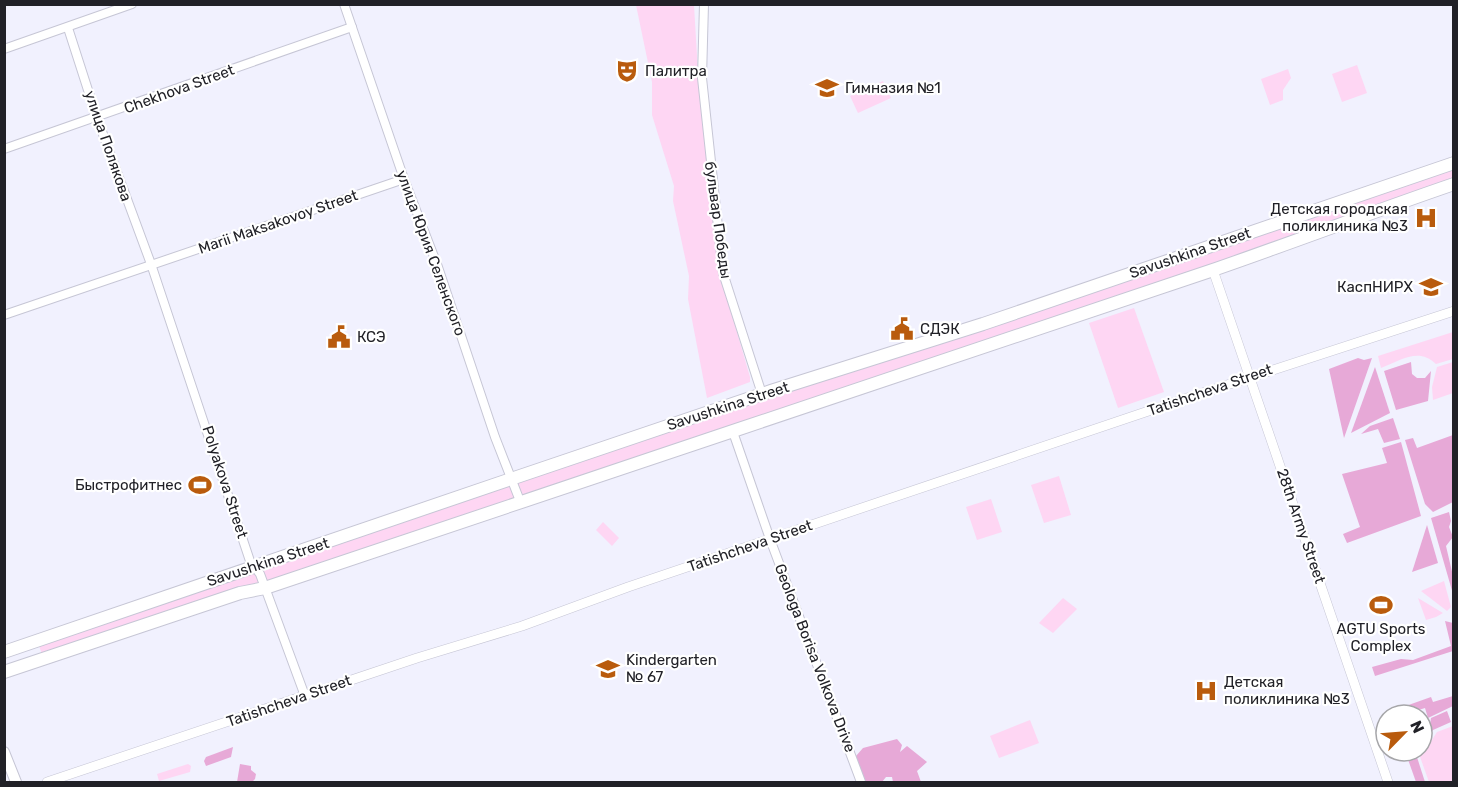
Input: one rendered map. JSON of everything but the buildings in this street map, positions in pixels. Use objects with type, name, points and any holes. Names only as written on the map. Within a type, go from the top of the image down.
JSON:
[{"type":"highway","name":"Savushkina Street","points":[[4,652],[762,394],[983,324],[1454,163]]},
{"type":"highway","name":"Savushkina Street","points":[[4,672],[240,592],[265,588],[520,501],[733,432],[1213,270],[1454,184]]},
{"type":"highway","points":[[37,640],[44,660]]},
{"type":"main road","name":"28th Army Street","points":[[1213,270],[1388,783]]},
{"type":"main road","name":"Tatishcheva Street","points":[[46,783],[417,658],[522,626],[770,539],[1454,310]]},
{"type":"main road","points":[[4,752],[16,783]]},
{"type":"street","points":[[4,49],[132,4]]},
{"type":"street","name":"улица Юрия Селенского","points":[[344,4],[404,179],[438,267],[495,437],[520,501]]},
{"type":"street","name":"бульвар Победы","points":[[704,4],[702,78],[723,273],[762,394]]},
{"type":"street","name":"Chekhova Street","points":[[4,149],[98,118],[352,27]]},
{"type":"street","name":"улица Полякова","points":[[68,28],[151,264]]},
{"type":"street","name":"Marii Maksakovoy Street","points":[[4,315],[404,179]]},
{"type":"street","name":"Polyakova Street","points":[[151,264],[250,561],[255,566],[265,588],[305,696]]},
{"type":"street","name":"Geologa Borisa Volkova Drive","points":[[733,432],[770,539],[861,783]]},
{"type":"shaded area","points":[[636,5],[694,5],[698,73],[719,270],[750,377],[750,382],[707,398],[688,299],[689,276],[673,201],[674,186],[652,115],[652,82]]},
{"type":"shaded area","points":[[1357,65],[1367,93],[1342,102],[1332,74]]},
{"type":"shaded area","points":[[1288,69],[1291,78],[1283,90],[1283,100],[1270,105],[1261,79]]},
{"type":"shaded area","points":[[883,81],[891,98],[858,113],[850,96]]},
{"type":"shaded area","points":[[1453,165],[1453,181],[990,345],[44,660],[37,640]]},
{"type":"shaded area","points":[[1134,308],[1164,392],[1118,408],[1089,323]]},
{"type":"shaded area","points":[[1453,332],[1453,359],[1436,364],[1423,356],[1416,356],[1381,368],[1378,356]]},
{"type":"shaded area","points":[[1358,358],[1364,360],[1372,358],[1344,438],[1329,369]]},
{"type":"shaded area","points":[[1411,362],[1412,374],[1417,378],[1425,378],[1431,371],[1428,401],[1396,410],[1384,371]]},
{"type":"shaded area","points":[[1453,362],[1453,393],[1433,400],[1432,387],[1437,367]]},
{"type":"shaded area","points":[[1375,367],[1390,413],[1351,433]]},
{"type":"shaded area","points":[[1393,418],[1400,439],[1384,443],[1378,429],[1361,434],[1370,426]]},
{"type":"shaded area","points":[[1453,435],[1453,502],[1433,512],[1425,504],[1405,440],[1413,438],[1417,448]]},
{"type":"shaded area","points":[[1401,442],[1421,516],[1347,543],[1343,534],[1360,527],[1342,474],[1387,463],[1382,448]]},
{"type":"shaded area","points":[[1059,476],[1071,515],[1044,523],[1031,485]]},
{"type":"shaded area","points":[[991,499],[1002,532],[977,540],[966,507]]},
{"type":"shaded area","points":[[1449,512],[1451,521],[1449,527],[1453,537],[1446,546],[1453,576],[1453,594],[1431,518]]},
{"type":"shaded area","points":[[603,522],[619,538],[612,546],[596,530]]},
{"type":"shaded area","points":[[1427,525],[1438,563],[1412,572]]},
{"type":"shaded area","points":[[1444,581],[1451,607],[1447,611],[1421,591]]},
{"type":"shaded area","points":[[1063,598],[1077,609],[1053,633],[1039,623]]},
{"type":"shaded area","points":[[1418,598],[1443,613],[1426,620]]},
{"type":"shaded area","points":[[1445,621],[1453,623],[1453,651],[1375,676],[1372,667],[1401,659],[1413,660],[1451,646]]},
{"type":"shaded area","points":[[1453,696],[1453,706],[1434,715],[1434,703],[1414,703],[1431,697],[1433,702]]},
{"type":"shaded area","points":[[1447,711],[1451,722],[1434,730],[1434,717]]},
{"type":"shaded area","points":[[1030,720],[1039,743],[999,758],[990,736]]},
{"type":"shaded area","points":[[1453,726],[1453,782],[1429,782],[1422,763],[1434,763],[1434,737],[1437,732]]},
{"type":"shaded area","points":[[897,739],[902,745],[900,752],[907,746],[927,762],[917,771],[921,782],[893,782],[892,777],[886,777],[882,782],[865,782],[856,756],[863,748]]},
{"type":"shaded area","points":[[233,747],[231,757],[206,766],[204,761],[206,757]]},
{"type":"shaded area","points":[[1409,763],[1419,763],[1425,782],[1416,782]]},
{"type":"shaded area","points":[[188,764],[191,766],[190,772],[159,781],[157,774]]},
{"type":"shaded area","points":[[240,764],[251,766],[251,770],[256,774],[252,782],[237,782]]},
{"type":"place","name":"Палитра","points":[[627,71]]},
{"type":"place","name":"Гимназия №1","points":[[827,88]]},
{"type":"place","name":"Детская городская поликлиника №3","points":[[1426,218]]},
{"type":"place","name":"КаспНИРХ","points":[[1431,287]]},
{"type":"place","name":"СДЭК","points":[[902,329]]},
{"type":"place","name":"КСЭ","points":[[339,337]]},
{"type":"place","name":"Быстрофитнес","points":[[200,485]]},
{"type":"place","name":"AGTU Sports Complex","points":[[1381,605]]},
{"type":"place","name":"Kindergarten № 67","points":[[608,669]]},
{"type":"place","name":"Детская поликлиника №3","points":[[1206,691]]}]
